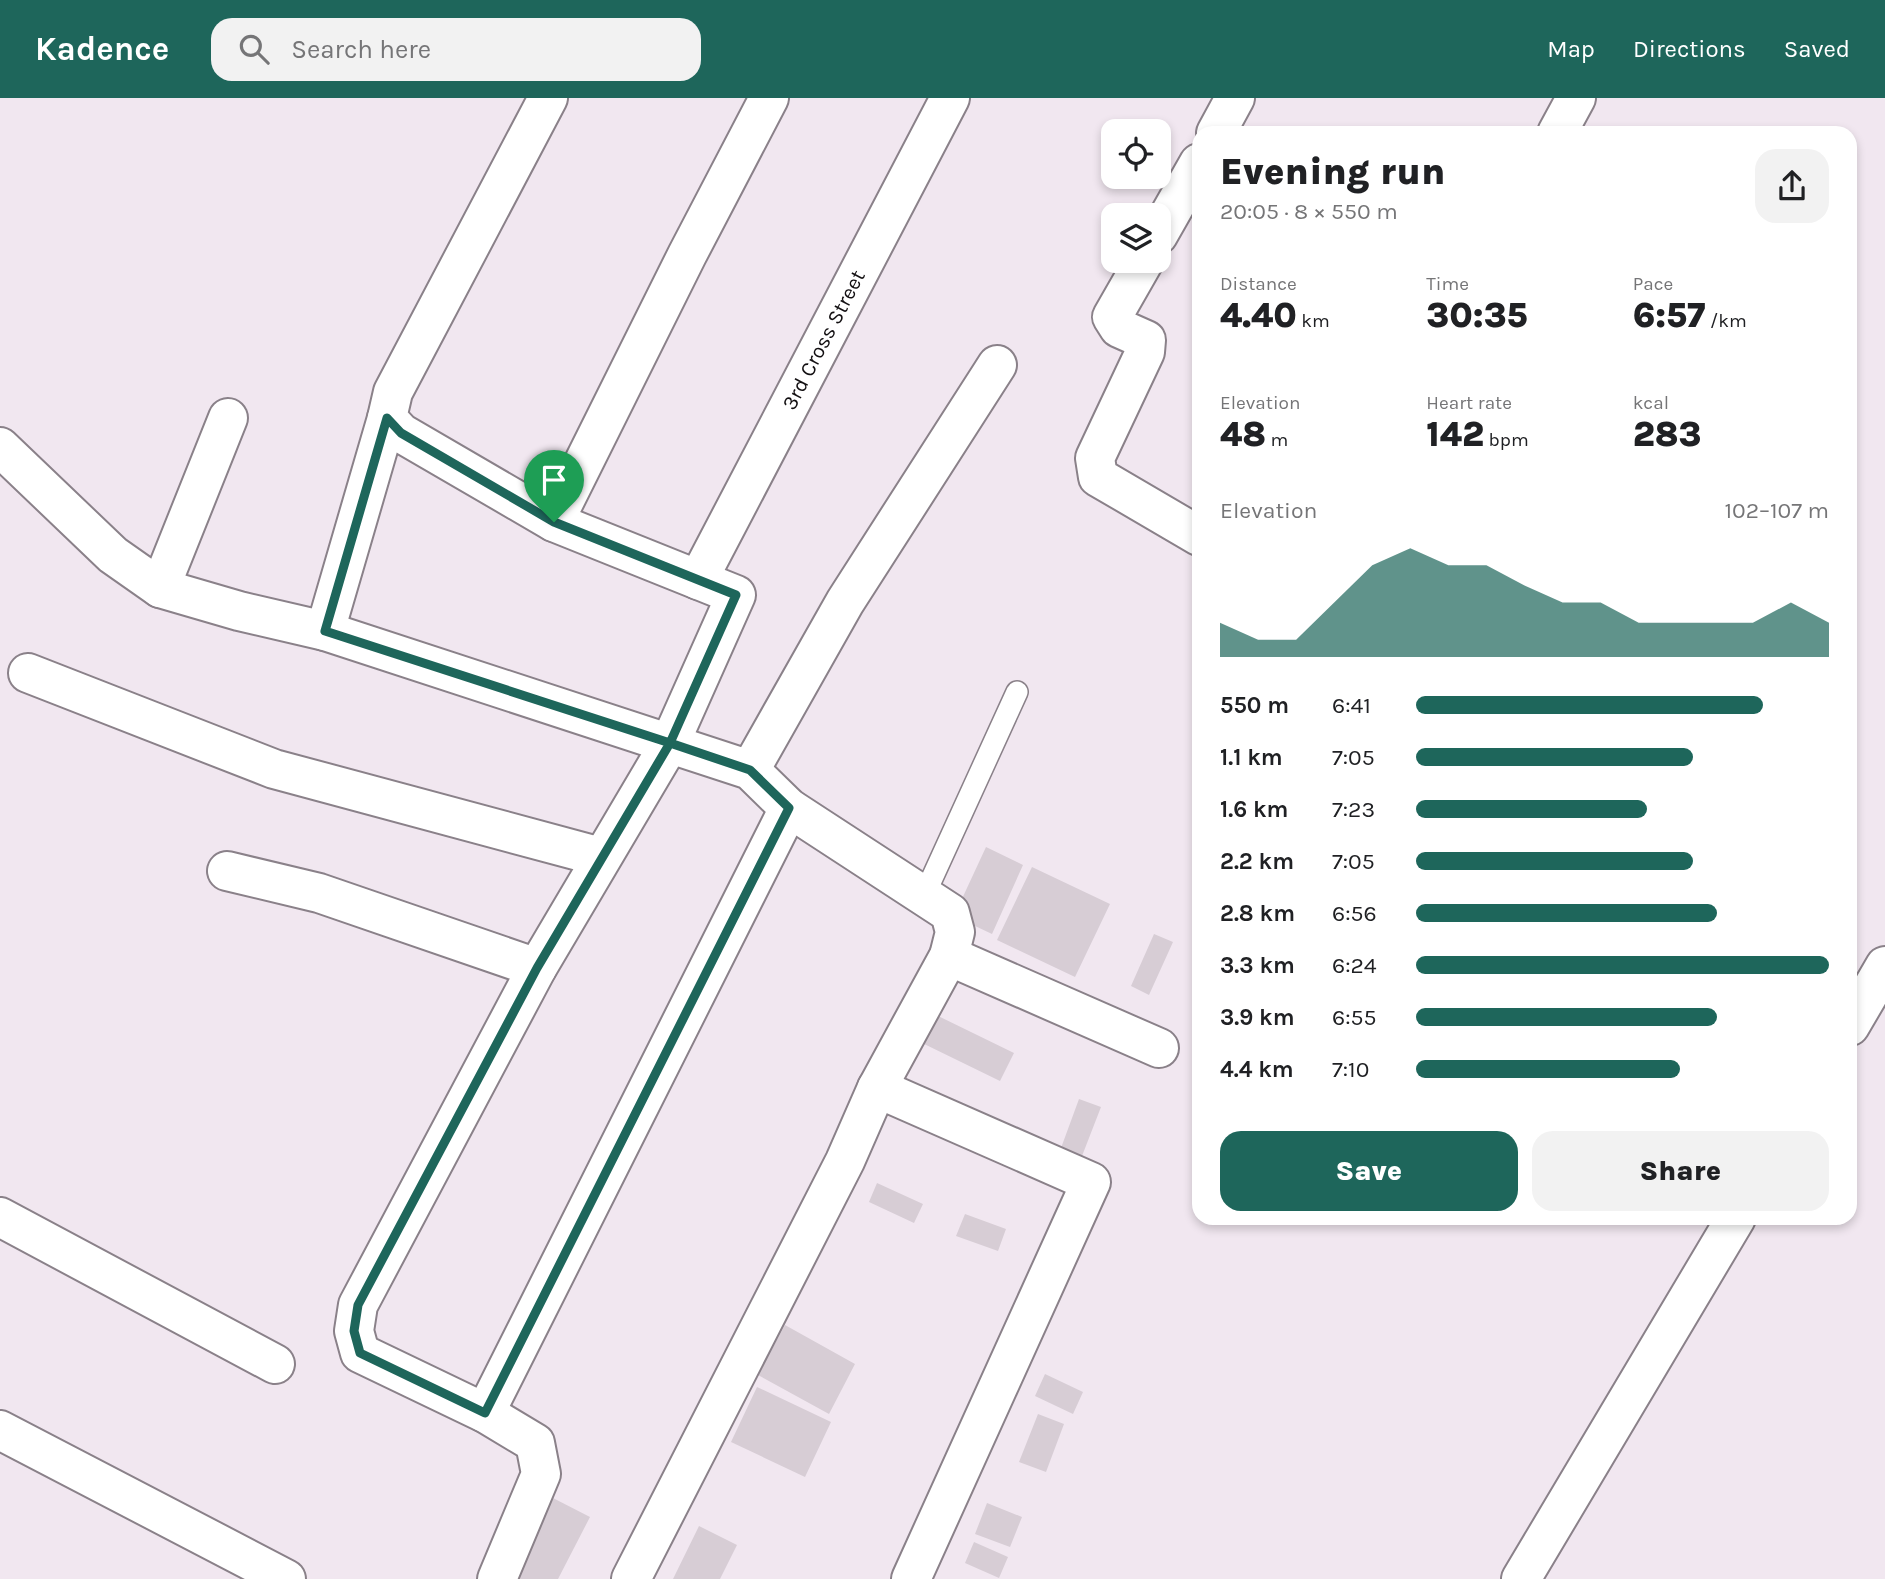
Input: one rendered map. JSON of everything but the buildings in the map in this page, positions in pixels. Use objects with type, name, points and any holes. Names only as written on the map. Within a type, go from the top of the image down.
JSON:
[{"type":"street","points":[[325,631],[393,392],[548,98]]},
{"type":"street","points":[[554,522],[769,98]]},
{"type":"street","name":"3rd Cross Street","points":[[698,579],[950,98]]},
{"type":"street","points":[[1220,126],[1235,98]]},
{"type":"street","points":[[1561,126],[1576,98]]},
{"type":"street","points":[[1171,212],[1192,175]]},
{"type":"street","points":[[1137,273],[1112,317],[1119,328],[1146,340],[1145,352],[1096,458],[1098,477],[1192,532]]},
{"type":"street","points":[[750,770],[845,602],[997,365]]},
{"type":"street","points":[[160,588],[228,418]]},
{"type":"street","points":[[387,418],[401,433],[554,522],[736,595],[670,743],[537,968],[358,1305],[354,1331],[360,1353],[485,1413],[534,1443],[541,1474],[497,1579]]},
{"type":"street","points":[[0,447],[113,555],[160,588],[239,611],[325,631],[750,770],[789,808],[923,898],[950,913],[955,932],[949,956],[877,1088],[845,1161],[631,1579]]},
{"type":"street","points":[[27,673],[274,769],[601,857]]},
{"type":"street","points":[[485,1413],[789,808]]},
{"type":"street","points":[[227,872],[319,893],[537,968]]},
{"type":"street","points":[[949,956],[1159,1048]]},
{"type":"street","points":[[1857,1014],[1885,966]]},
{"type":"street","points":[[877,1088],[1091,1182],[911,1579]]},
{"type":"street","points":[[0,1217],[275,1364]]},
{"type":"street","points":[[1521,1579],[1732,1225]]},
{"type":"street","points":[[0,1430],[286,1579]]},
{"type":"lane","points":[[923,898],[1017,692]]},
{"type":"route","points":[[554,522],[401,433],[387,418],[325,631],[670,743],[537,968],[358,1305],[354,1331],[360,1353],[485,1413],[789,808],[750,770],[670,743],[736,595],[554,522]]}]
